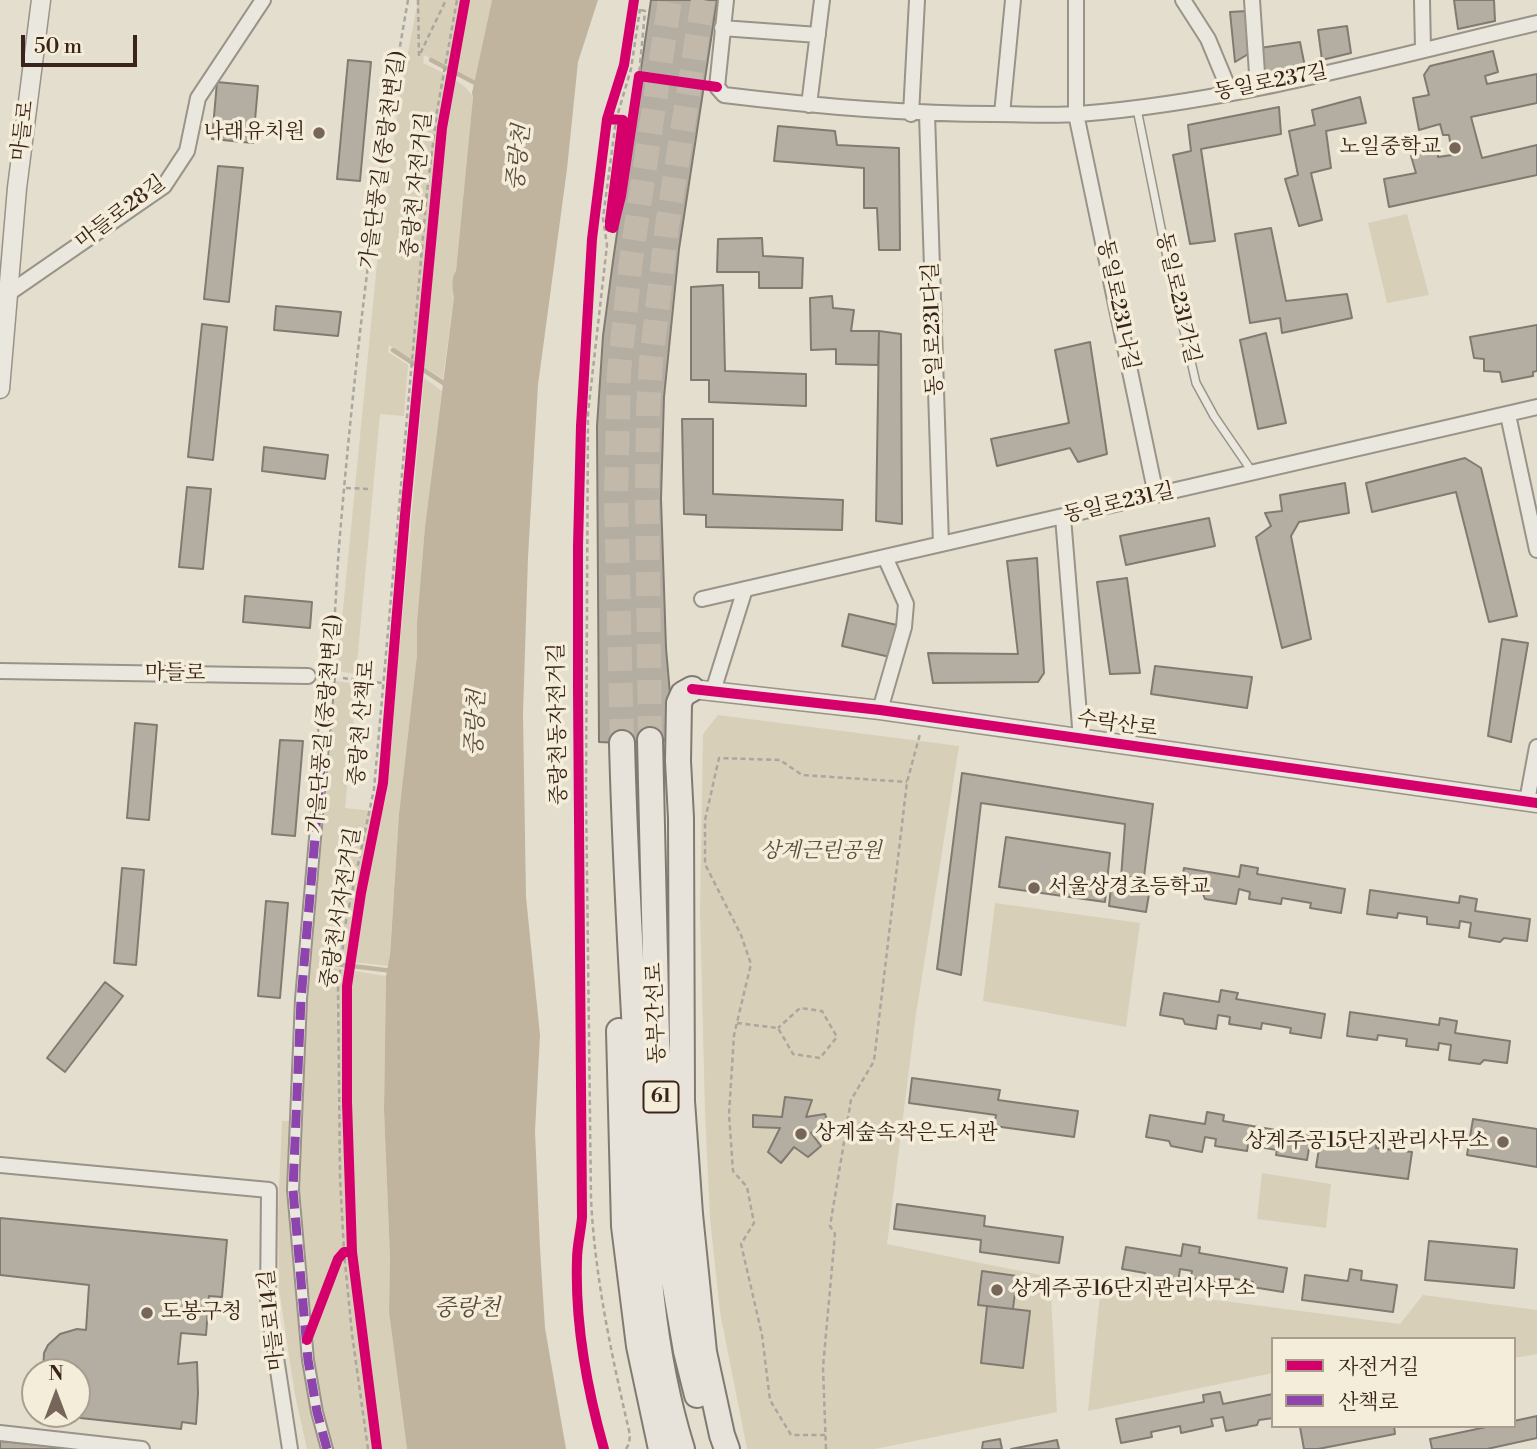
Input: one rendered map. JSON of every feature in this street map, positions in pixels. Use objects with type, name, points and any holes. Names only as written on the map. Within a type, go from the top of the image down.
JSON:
[{"type":"highway","points":[[703,690],[683,694],[679,704],[682,1101],[704,1352],[727,1449]]},
{"type":"highway","name":"동부간선로","points":[[650,740],[657,1042],[672,1269],[686,1351],[713,1449]]},
{"type":"highway","name":"동부간선로","points":[[622,743],[624,831],[648,1271],[660,1355],[682,1449]]},
{"type":"highway","points":[[624,831],[617,948],[624,1227],[639,1346],[661,1449]]},
{"type":"street","name":"마들로","points":[[0,389],[18,188],[41,0]]},
{"type":"street","name":"마들로28길","points":[[6,302],[163,186],[187,151],[198,98],[263,0]]},
{"type":"street","points":[[726,0],[722,28],[818,34]]},
{"type":"street","points":[[809,105],[822,0]]},
{"type":"street","points":[[911,114],[917,0]]},
{"type":"street","points":[[1002,114],[1013,0]]},
{"type":"street","name":"동일로231나길","points":[[1076,0],[1076,114],[1156,495]]},
{"type":"street","points":[[1183,0],[1208,39],[1230,92]]},
{"type":"street","points":[[1252,0],[1258,88]]},
{"type":"street","points":[[1422,0],[1423,50]]},
{"type":"street","name":"동일로237길","points":[[722,28],[717,87],[724,95],[911,114],[1076,114],[1137,108],[1258,88],[1537,23]]},
{"type":"street","name":"동일로231다길","points":[[927,114],[941,544]]},
{"type":"street","name":"동일로231길","points":[[702,599],[1537,407]]},
{"type":"street","points":[[1508,415],[1537,550]]},
{"type":"street","name":"수락산로","points":[[1063,517],[1081,739]]},
{"type":"street","points":[[880,710],[904,627],[906,604],[884,557]]},
{"type":"street","points":[[703,690],[745,589]]},
{"type":"street","name":"마들로","points":[[0,671],[308,676]]},
{"type":"street","name":"가을단풍길 (중랑천변길)","points":[[327,1449],[308,1360],[293,1190],[301,999],[329,677]]},
{"type":"street","name":"수락산로","points":[[703,690],[880,710],[1532,802],[1537,747]]},
{"type":"street","name":"마들로14길","points":[[0,1165],[269,1190],[268,1305],[290,1449]]},
{"type":"street","points":[[0,1433],[142,1449]]},
{"type":"lane","name":"동일로231가길","points":[[1137,108],[1196,383],[1213,416],[1254,474]]},
{"type":"path","points":[[418,0],[419,57],[446,0]]},
{"type":"path","points":[[448,61],[457,0]]},
{"type":"path","points":[[593,227],[633,6],[645,10],[639,80],[652,77]]},
{"type":"path","points":[[612,119],[623,120],[610,227],[614,228],[616,222]]},
{"type":"path","points":[[612,119],[603,218],[607,245],[588,413],[586,793],[592,1220],[603,1312],[630,1435],[626,1449]]},
{"type":"path","points":[[346,488],[370,489]]},
{"type":"path","points":[[357,679],[383,683]]},
{"type":"path","points":[[826,1449],[822,1367],[835,1234],[830,1226],[852,1100],[874,1061],[907,782],[923,717]]},
{"type":"path","points":[[825,1435],[790,1435],[771,1400],[762,1335],[741,1244],[754,1223],[747,1187],[733,1171],[729,1114],[734,1035],[751,964],[741,935],[705,864],[705,820],[719,758],[780,760],[802,775],[907,782]]},
{"type":"path","points":[[737,1023],[778,1028],[800,1008],[822,1011],[837,1037],[820,1058],[793,1054],[778,1028]]},
{"type":"path","points":[[333,1271],[348,1252]]},
{"type":"path","points":[[348,1252],[352,1334],[368,1449]]},
{"type":"green space","points":[[418,0],[492,0],[475,80],[424,55],[423,63],[457,81],[473,97],[456,271],[452,286],[454,296],[443,379],[389,345],[388,352],[408,365],[404,416],[380,414],[356,674],[337,671],[379,243],[400,95]]},
{"type":"green space","points":[[1407,214],[1429,295],[1387,303],[1368,223]]},
{"type":"green space","points":[[424,378],[442,391],[425,527],[417,655],[399,814],[389,966],[324,959],[322,966],[386,976],[384,1110],[390,1257],[389,1312],[407,1449],[307,1449],[295,1395],[279,1289],[278,1214],[282,1121],[299,1121],[305,1013],[336,681],[357,684],[345,808],[382,812],[386,798]]},
{"type":"green space","name":"상계근린공원","points":[[718,715],[959,746],[916,1014],[887,1244],[1050,1277],[1057,1412],[875,1449],[747,1449],[720,1312],[710,1218],[705,1111],[700,911],[703,734]]},
{"type":"green space","points":[[995,903],[1140,923],[1126,1027],[983,1001]]},
{"type":"green space","points":[[1262,1173],[1331,1184],[1326,1228],[1257,1219]]},
{"type":"green space","points":[[1101,1285],[1400,1324],[1423,1295],[1537,1310],[1537,1354],[1516,1358],[1516,1337],[1271,1337],[1271,1373],[1088,1411]]},
{"type":"water","name":"중랑천","points":[[492,0],[598,0],[578,62],[567,169],[538,385],[528,557],[523,714],[526,897],[540,1035],[535,1131],[540,1248],[545,1328],[566,1449],[407,1449],[389,1312],[390,1257],[384,1110],[386,976],[390,955],[399,814],[417,655],[425,527],[454,297],[452,287],[456,271],[472,93]]},
{"type":"building","points":[[651,0],[717,0],[679,249],[664,397],[661,499],[666,648],[674,740],[599,742],[597,426],[603,336]]},
{"type":"building","points":[[1454,0],[1494,0],[1495,21],[1458,29]]},
{"type":"building","points":[[1247,11],[1250,53],[1235,62],[1230,12]]},
{"type":"building","points":[[1347,26],[1351,53],[1322,60],[1318,30]]},
{"type":"building","points":[[1300,42],[1305,67],[1269,75],[1262,70],[1260,48]]},
{"type":"building","points":[[1493,51],[1498,72],[1485,76],[1487,84],[1537,74],[1537,103],[1471,117],[1482,158],[1537,145],[1537,175],[1389,207],[1384,179],[1416,173],[1411,156],[1438,150],[1438,157],[1452,155],[1449,135],[1443,135],[1440,124],[1419,130],[1413,98],[1429,95],[1424,75],[1430,66]]},
{"type":"building","points":[[348,60],[371,62],[360,181],[337,179]]},
{"type":"building","points":[[217,82],[258,86],[253,143],[212,139]]},
{"type":"building","points":[[1360,97],[1366,123],[1326,131],[1331,168],[1311,173],[1322,220],[1299,226],[1285,179],[1298,175],[1289,131],[1315,125],[1312,110]]},
{"type":"building","points":[[1279,107],[1281,134],[1201,149],[1215,241],[1190,244],[1173,155],[1191,151],[1188,125]]},
{"type":"building","points":[[778,126],[835,131],[837,145],[899,148],[900,250],[879,250],[877,208],[864,208],[864,168],[774,161]]},
{"type":"building","points":[[218,166],[243,168],[229,302],[204,299]]},
{"type":"building","points":[[1271,228],[1286,301],[1347,294],[1352,318],[1282,333],[1280,318],[1250,323],[1235,234]]},
{"type":"building","points":[[762,238],[763,256],[803,258],[802,288],[759,288],[759,272],[717,272],[718,239]]},
{"type":"building","points":[[723,285],[725,371],[806,374],[806,406],[709,402],[709,380],[691,380],[691,287]]},
{"type":"building","points":[[832,296],[833,308],[854,310],[851,331],[879,331],[878,365],[836,364],[836,349],[811,350],[810,298]]},
{"type":"building","points":[[276,306],[341,312],[338,336],[274,330]]},
{"type":"building","points":[[202,324],[227,327],[213,460],[188,457]]},
{"type":"building","points":[[1537,325],[1537,371],[1533,372],[1533,376],[1502,382],[1500,372],[1484,371],[1484,359],[1474,358],[1470,337]]},
{"type":"building","points":[[879,331],[901,334],[902,524],[876,521]]},
{"type":"building","points":[[1266,333],[1286,423],[1258,429],[1240,340]]},
{"type":"building","points":[[1090,342],[1107,454],[1078,462],[1070,448],[997,466],[991,439],[1069,423],[1055,350]]},
{"type":"building","points":[[682,419],[713,419],[713,494],[843,500],[842,530],[706,527],[706,515],[684,514]]},
{"type":"building","points":[[264,447],[328,455],[325,479],[262,471]]},
{"type":"building","points":[[1465,458],[1481,468],[1517,616],[1489,622],[1456,492],[1372,512],[1366,483]]},
{"type":"building","points":[[1345,483],[1349,513],[1299,522],[1291,536],[1311,639],[1282,648],[1256,537],[1271,526],[1265,513],[1282,511],[1280,495]]},
{"type":"building","points":[[187,487],[211,489],[203,569],[179,567]]},
{"type":"building","points":[[1209,518],[1215,546],[1126,565],[1120,536]]},
{"type":"building","points":[[1037,558],[1044,673],[1038,682],[933,683],[928,653],[1018,654],[1007,561]]},
{"type":"building","points":[[1127,578],[1140,673],[1110,674],[1097,582]]},
{"type":"building","points":[[245,596],[312,602],[310,628],[243,622]]},
{"type":"building","points":[[849,614],[897,625],[890,657],[842,646]]},
{"type":"building","points":[[1502,639],[1528,643],[1511,742],[1488,736]]},
{"type":"building","points":[[1155,666],[1252,677],[1247,708],[1151,694]]},
{"type":"building","points":[[135,723],[157,725],[149,820],[127,818]]},
{"type":"building","points":[[280,740],[303,741],[295,836],[272,834]]},
{"type":"building","name":"서울상경초등학교","points":[[962,773],[1153,804],[1144,877],[1128,877],[1126,885],[1150,888],[1146,912],[1109,906],[1112,878],[1121,878],[1125,824],[981,803],[961,975],[937,969]]},
{"type":"building","points":[[1006,837],[1110,853],[1105,902],[999,887]]},
{"type":"building","points":[[1241,865],[1258,868],[1257,874],[1345,889],[1341,913],[1310,908],[1311,903],[1282,898],[1281,904],[1249,899],[1250,892],[1239,889],[1236,904],[1205,899],[1203,894],[1180,890],[1184,868],[1239,877]]},
{"type":"building","points":[[122,868],[144,870],[136,965],[114,963]]},
{"type":"building","points":[[1370,890],[1459,903],[1460,896],[1477,899],[1475,911],[1530,919],[1527,941],[1504,938],[1500,942],[1469,937],[1471,923],[1460,921],[1459,928],[1427,924],[1427,917],[1398,913],[1397,918],[1367,914]]},
{"type":"building","points":[[266,901],[288,903],[280,998],[258,996]]},
{"type":"building","points":[[105,982],[123,996],[65,1072],[47,1058]]},
{"type":"building","points":[[1221,990],[1238,993],[1236,999],[1325,1014],[1321,1038],[1290,1033],[1291,1028],[1262,1023],[1261,1029],[1229,1024],[1230,1017],[1218,1015],[1216,1029],[1185,1024],[1183,1019],[1160,1015],[1164,993],[1219,1002]]},
{"type":"building","points":[[1350,1012],[1439,1025],[1440,1018],[1457,1021],[1455,1033],[1510,1041],[1507,1063],[1484,1060],[1480,1064],[1449,1060],[1451,1045],[1439,1043],[1438,1050],[1406,1046],[1407,1039],[1378,1035],[1377,1040],[1347,1036]]},
{"type":"building","points":[[912,1078],[1000,1090],[998,1100],[1078,1111],[1074,1137],[994,1126],[996,1115],[909,1103]]},
{"type":"building","points":[[785,1097],[812,1100],[806,1117],[825,1114],[829,1126],[811,1133],[821,1146],[808,1157],[794,1147],[781,1163],[768,1152],[780,1128],[753,1127],[753,1115],[782,1117]]},
{"type":"building","points":[[1207,1112],[1224,1115],[1223,1121],[1311,1136],[1307,1160],[1276,1155],[1277,1150],[1248,1145],[1247,1151],[1215,1146],[1216,1139],[1205,1137],[1202,1152],[1171,1146],[1169,1141],[1146,1137],[1150,1115],[1205,1124]]},
{"type":"building","name":"상계주공15단지관리사무소","points":[[1473,1119],[1537,1129],[1537,1167],[1467,1155]]},
{"type":"building","points":[[1364,1136],[1377,1138],[1376,1148],[1412,1152],[1408,1179],[1316,1167],[1320,1143],[1363,1148]]},
{"type":"building","points":[[897,1204],[985,1216],[984,1226],[1063,1237],[1059,1263],[980,1252],[981,1240],[894,1229]]},
{"type":"building","name":"도봉구청","points":[[0,1218],[227,1240],[222,1297],[209,1296],[206,1335],[181,1333],[178,1364],[197,1362],[196,1424],[182,1422],[181,1429],[91,1419],[91,1358],[44,1358],[48,1345],[60,1334],[77,1329],[86,1330],[89,1285],[0,1275]]},
{"type":"building","points":[[1429,1241],[1517,1249],[1514,1288],[1425,1280]]},
{"type":"building","points":[[1183,1244],[1200,1247],[1199,1253],[1287,1268],[1283,1292],[1252,1287],[1253,1282],[1224,1277],[1223,1283],[1191,1278],[1192,1271],[1180,1269],[1178,1283],[1147,1278],[1145,1273],[1122,1269],[1126,1247],[1181,1256]]},
{"type":"building","points":[[1350,1269],[1362,1271],[1361,1280],[1397,1285],[1393,1312],[1302,1300],[1305,1275],[1348,1281]]},
{"type":"building","name":"상계주공16단지관리사무소","points":[[982,1271],[1017,1276],[1013,1309],[978,1305]]},
{"type":"building","points":[[987,1306],[1030,1311],[1023,1368],[981,1363]]},
{"type":"building","points":[[1220,1392],[1223,1404],[1271,1394],[1271,1418],[1259,1420],[1257,1425],[1226,1431],[1223,1417],[1211,1419],[1213,1426],[1181,1433],[1180,1426],[1151,1432],[1152,1437],[1121,1443],[1116,1419],[1204,1402],[1203,1395]]},
{"type":"building","points":[[1537,1416],[1537,1438],[1487,1449],[1432,1449],[1430,1439],[1482,1428],[1516,1428],[1516,1421]]},
{"type":"building","points":[[1300,1428],[1394,1428],[1395,1434],[1318,1449],[1304,1449]]},
{"type":"building","points":[[1000,1439],[1002,1449],[982,1449],[983,1442]]},
{"type":"building","points":[[1057,1440],[1059,1449],[1011,1449]]},
{"type":"building","points":[[0,1441],[77,1449],[0,1449]]},
{"type":"waterway","points":[[431,60],[477,84]]},
{"type":"waterway","points":[[393,350],[445,384]]},
{"type":"waterway","points":[[327,963],[393,971]]},
{"type":"tunnel","points":[[622,743],[616,499],[619,371],[631,260],[670,0]]},
{"type":"tunnel","points":[[650,740],[647,498],[651,361],[667,226],[703,0]]},
{"type":"marked path","points":[[327,1449],[308,1360],[293,1190],[301,999],[329,677]]},
{"type":"cycle path","name":"중랑천 자전거길","points":[[377,1449],[352,1252],[347,1102],[347,986],[361,893],[383,783],[405,515],[442,128],[465,0]]},
{"type":"cycle path","name":"중랑천동자전거길","points":[[604,1449],[583,1355],[577,1283],[577,1254],[582,1217],[578,546],[581,426],[592,239],[607,119],[624,65],[634,0]]},
{"type":"cycle path","points":[[607,119],[623,120],[610,221],[610,227],[613,228],[621,196],[639,76],[717,87]]},
{"type":"cycle path","points":[[692,689],[880,710],[1537,803]]},
{"type":"cycle path","points":[[307,1340],[338,1259],[344,1252],[352,1252]]},
{"type":"place","name":"나래유치원","points":[[319,133]]},
{"type":"place","name":"노일중학교","points":[[1455,148]]},
{"type":"place","name":"서울상경초등학교","points":[[1034,888]]},
{"type":"place","name":"상계숲속작은도서관","points":[[801,1134]]},
{"type":"place","name":"상계주공15단지관리사무소","points":[[1503,1142]]},
{"type":"place","name":"상계주공16단지관리사무소","points":[[997,1290]]},
{"type":"place","name":"도봉구청","points":[[147,1313]]}]
